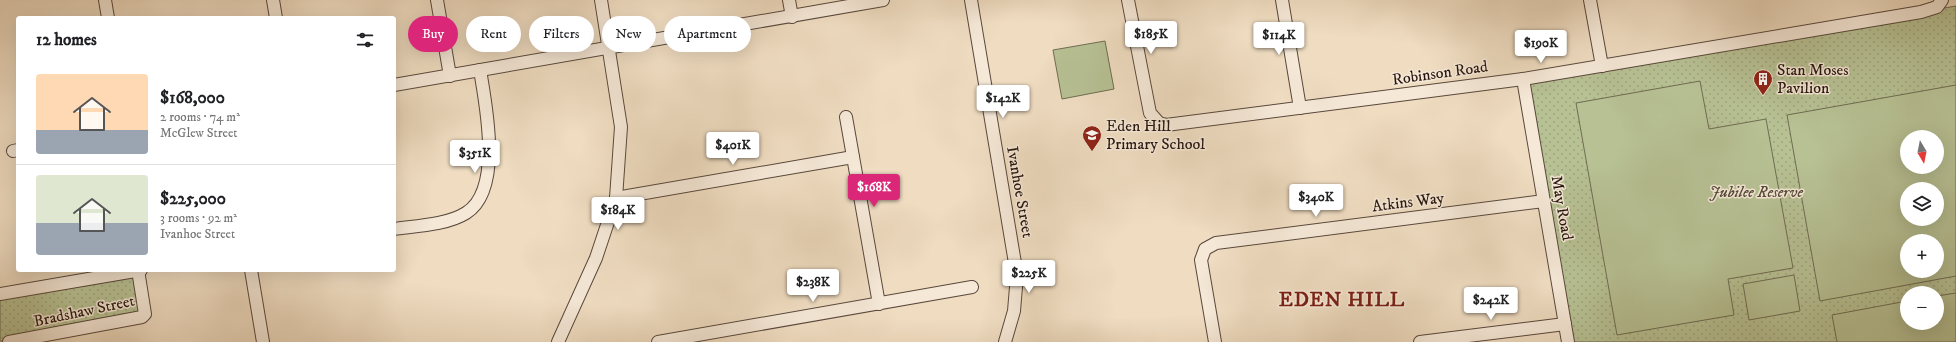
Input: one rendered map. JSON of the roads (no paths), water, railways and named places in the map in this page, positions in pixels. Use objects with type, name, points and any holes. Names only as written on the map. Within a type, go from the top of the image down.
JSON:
[{"type":"street","points":[[105,0],[108,16]]},
{"type":"street","points":[[273,0],[276,16]]},
{"type":"street","points":[[437,0],[450,76]]},
{"type":"street","points":[[601,0],[604,16]]},
{"type":"street","points":[[789,0],[792,16]]},
{"type":"street","points":[[656,40],[883,0]]},
{"type":"street","name":"Ivanhoe Street","points":[[971,0],[1017,275],[1014,311],[1005,342]]},
{"type":"street","name":"Robinson Road","points":[[1128,0],[1148,106],[1154,119],[1166,126],[1523,79],[1921,12],[1933,9],[1942,0]]},
{"type":"street","points":[[1282,0],[1300,108]]},
{"type":"street","points":[[1590,0],[1602,66]]},
{"type":"street","points":[[396,85],[602,49]]},
{"type":"street","points":[[558,342],[596,258],[616,198],[621,127],[610,52]]},
{"type":"street","points":[[396,229],[452,220],[467,213],[479,199],[486,178],[490,155],[489,123],[480,70]]},
{"type":"street","name":"May Road","points":[[1523,79],[1568,342]]},
{"type":"street","points":[[846,117],[879,304]]},
{"type":"street","points":[[616,198],[853,157]]},
{"type":"street","name":"Atkins Way","points":[[1215,342],[1201,260],[1205,249],[1216,243],[1544,201]]},
{"type":"street","name":"Bradshaw Street","points":[[0,294],[128,272]]},
{"type":"street","name":"Bradshaw Street","points":[[9,342],[142,317],[145,314],[146,308],[140,272]]},
{"type":"street","points":[[251,272],[263,342]]},
{"type":"street","points":[[658,342],[972,287]]},
{"type":"street","points":[[1420,342],[1565,324]]},
{"type":"place","name":"Stan Moses Pavilion","points":[[1763,96]]},
{"type":"place","name":"Eden Hill Primary School","points":[[1092,152]]},
{"type":"district","name":"EDEN HILL","points":[[1342,300]]},
{"type":"park label","name":"Jubilee Reserve","points":[[1756,192]]}]
